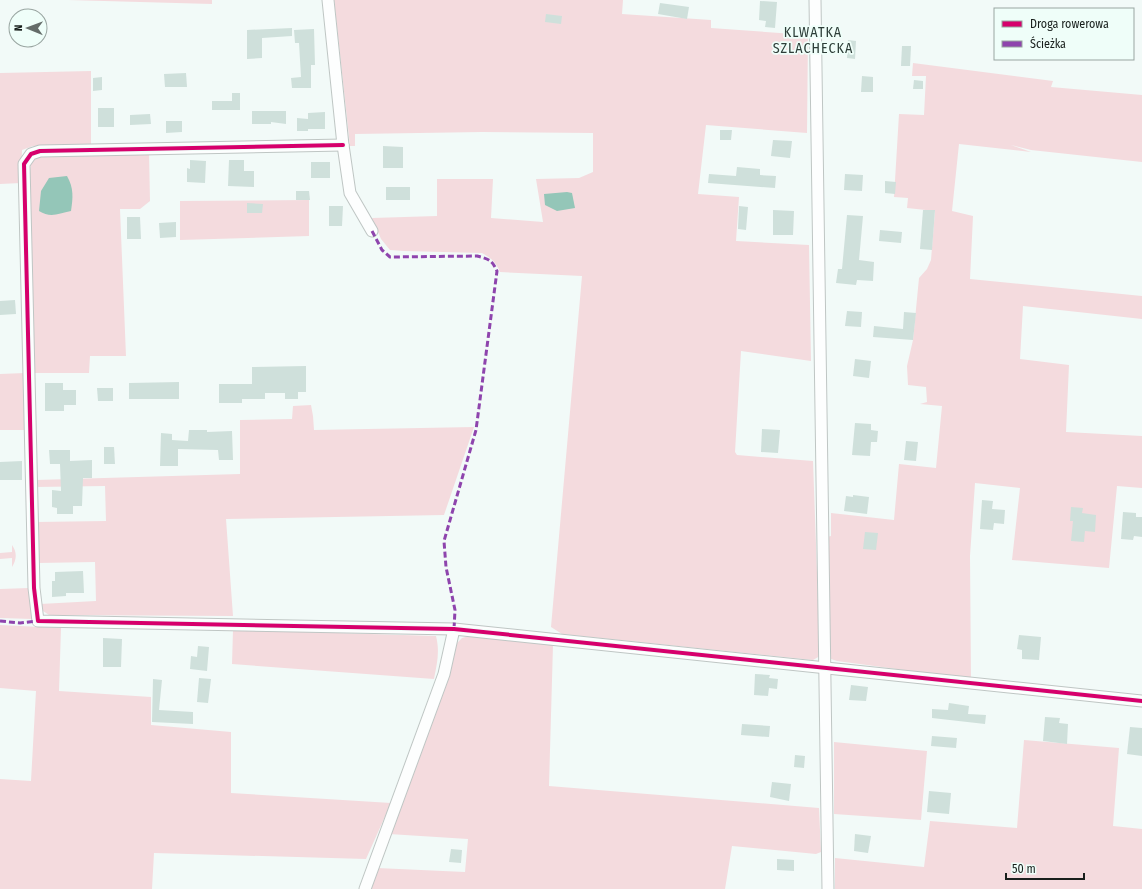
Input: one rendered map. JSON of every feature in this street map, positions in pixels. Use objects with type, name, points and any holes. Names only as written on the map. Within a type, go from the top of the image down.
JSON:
[{"type":"street","points":[[328,0],[343,145],[350,193],[372,231]]},
{"type":"street","points":[[815,0],[828,889]]},
{"type":"street","points":[[343,145],[40,151],[31,154],[24,164],[34,588],[38,621],[454,629],[1142,701]]},
{"type":"street","points":[[365,889],[444,674],[454,629]]},
{"type":"shaded area","points":[[68,0],[212,0],[212,4]]},
{"type":"shaded area","points":[[334,0],[623,0],[622,14],[711,20],[711,28],[808,35],[807,133],[706,125],[698,194],[739,197],[736,241],[809,245],[811,361],[741,351],[735,452],[737,455],[813,461],[820,656],[813,660],[562,634],[551,627],[582,276],[500,272],[493,261],[482,253],[390,250],[381,239],[372,218],[437,216],[437,179],[493,179],[491,218],[543,222],[536,179],[579,178],[593,172],[593,133],[482,132],[355,134],[355,146],[350,146]]},
{"type":"shaded area","points":[[913,63],[1053,81],[1051,87],[1142,95],[1142,162],[1031,150],[1011,145],[1031,152],[959,144],[952,211],[973,216],[970,279],[1142,296],[1142,319],[1023,306],[1020,359],[1069,365],[1066,432],[1142,436],[1142,488],[1117,486],[1109,568],[1012,560],[1020,488],[975,483],[970,556],[971,679],[837,661],[831,659],[829,652],[827,537],[831,536],[831,513],[894,520],[899,464],[936,468],[942,406],[920,404],[927,402],[926,387],[908,385],[907,366],[913,340],[919,278],[927,269],[931,260],[935,211],[907,208],[908,198],[894,197],[899,114],[924,115],[926,76],[912,76]]},
{"type":"shaded area","points":[[91,71],[91,144],[33,146],[22,150],[21,183],[0,184],[0,73]]},
{"type":"shaded area","points":[[149,152],[150,201],[140,209],[120,209],[126,356],[90,356],[89,373],[34,373],[31,162],[34,157],[40,155]]},
{"type":"shaded area","points":[[67,176],[71,185],[72,193],[71,211],[51,215],[39,211],[41,191],[49,178]]},
{"type":"shaded area","points":[[572,193],[575,208],[557,211],[545,205],[544,194]]},
{"type":"shaded area","points":[[309,200],[309,236],[180,240],[180,201]]},
{"type":"shaded area","points":[[25,373],[27,430],[0,430],[0,374]]},
{"type":"shaded area","points":[[311,405],[314,430],[474,427],[444,515],[226,519],[233,616],[49,615],[43,611],[40,604],[96,601],[95,562],[38,563],[37,522],[106,521],[105,486],[36,487],[36,480],[240,474],[240,420],[292,419],[293,406]]},
{"type":"shaded area","points":[[12,545],[16,556],[12,567],[12,558],[0,559],[0,553],[12,552]]},
{"type":"shaded area","points":[[29,588],[32,619],[0,618],[0,589]]},
{"type":"shaded area","points":[[0,625],[61,628],[59,691],[151,697],[151,725],[231,732],[231,793],[391,803],[366,859],[154,853],[152,889],[0,889],[0,779],[31,781],[36,691],[0,688]]},
{"type":"shaded area","points":[[233,630],[436,636],[438,652],[434,679],[232,664]]},
{"type":"shaded area","points":[[469,636],[553,645],[549,786],[819,808],[821,852],[816,854],[732,846],[725,889],[370,889],[377,868],[465,872],[468,839],[389,834],[455,645],[462,638]]},
{"type":"shaded area","points":[[1024,740],[1119,748],[1113,826],[1142,829],[1142,889],[835,889],[835,858],[924,867],[930,821],[1017,828]]},
{"type":"shaded area","points":[[834,742],[927,751],[921,820],[834,814]]},
{"type":"building","points":[[760,1],[777,2],[775,28],[765,27],[766,21],[759,20]]},
{"type":"building","points":[[660,3],[689,7],[687,19],[658,14]]},
{"type":"building","points":[[546,14],[562,16],[561,24],[545,22]]},
{"type":"building","points":[[292,28],[292,36],[262,38],[262,58],[247,59],[247,30]]},
{"type":"building","points":[[314,29],[315,65],[311,65],[311,88],[292,88],[291,78],[301,77],[299,43],[295,43],[294,30]]},
{"type":"building","points":[[848,40],[856,41],[855,59],[847,58]]},
{"type":"building","points":[[902,46],[911,46],[910,66],[901,66]]},
{"type":"building","points":[[186,73],[187,87],[165,87],[164,74]]},
{"type":"building","points":[[862,76],[873,77],[873,92],[861,92]]},
{"type":"building","points":[[102,77],[102,90],[93,91],[93,78]]},
{"type":"building","points":[[914,80],[923,81],[923,89],[913,89]]},
{"type":"building","points":[[232,93],[240,93],[240,110],[212,110],[212,101],[232,101]]},
{"type":"building","points":[[98,108],[114,108],[114,127],[98,127]]},
{"type":"building","points":[[252,111],[286,111],[286,124],[271,122],[271,124],[252,124]]},
{"type":"building","points":[[325,112],[325,129],[308,129],[308,131],[297,131],[297,118],[308,119],[308,113]]},
{"type":"building","points":[[150,114],[151,124],[130,125],[130,115]]},
{"type":"building","points":[[166,121],[182,121],[182,132],[166,133]]},
{"type":"building","points":[[720,130],[732,130],[731,140],[720,140]]},
{"type":"building","points":[[773,140],[792,141],[790,158],[771,156]]},
{"type":"building","points":[[383,146],[403,147],[403,168],[383,168]]},
{"type":"building","points":[[190,160],[206,161],[205,183],[187,182],[187,168],[190,169]]},
{"type":"building","points":[[229,160],[244,160],[244,171],[254,171],[254,187],[228,186]]},
{"type":"building","points":[[311,162],[330,162],[330,178],[311,178]]},
{"type":"building","points":[[737,167],[760,169],[760,175],[776,176],[775,188],[708,183],[709,174],[736,176]]},
{"type":"building","points":[[845,174],[863,175],[862,191],[844,190]]},
{"type":"building","points":[[885,181],[896,182],[895,194],[885,193]]},
{"type":"building","points":[[386,187],[410,187],[410,200],[386,200]]},
{"type":"building","points":[[296,191],[309,191],[310,200],[296,200]]},
{"type":"building","points":[[247,203],[263,204],[262,213],[247,213]]},
{"type":"building","points":[[329,206],[343,206],[342,226],[329,226]]},
{"type":"building","points":[[739,206],[748,207],[746,230],[738,229]]},
{"type":"building","points":[[773,210],[794,211],[793,235],[773,235]]},
{"type":"building","points":[[923,210],[935,210],[932,250],[920,249]]},
{"type":"building","points":[[847,215],[863,216],[859,260],[874,262],[873,281],[857,280],[856,285],[836,283],[838,269],[842,269]]},
{"type":"building","points":[[127,217],[140,217],[141,239],[127,239]]},
{"type":"building","points":[[176,222],[176,237],[160,238],[159,223]]},
{"type":"building","points":[[880,230],[902,232],[901,243],[879,241]]},
{"type":"building","points":[[15,300],[16,314],[0,315],[0,301]]},
{"type":"building","points":[[847,311],[862,312],[861,327],[845,326]]},
{"type":"building","points":[[904,312],[916,313],[913,340],[873,337],[874,326],[903,329]]},
{"type":"building","points":[[855,359],[871,361],[869,378],[853,376]]},
{"type":"building","points":[[306,366],[306,392],[298,392],[298,399],[285,399],[285,393],[265,393],[265,399],[242,399],[242,403],[219,403],[219,384],[252,384],[252,367]]},
{"type":"building","points":[[179,382],[179,399],[129,399],[129,383]]},
{"type":"building","points":[[45,383],[63,383],[63,390],[76,390],[76,405],[64,405],[64,411],[45,411]]},
{"type":"building","points":[[97,388],[113,388],[113,401],[98,401]]},
{"type":"building","points":[[855,423],[871,424],[871,430],[878,431],[877,442],[871,442],[870,456],[852,455]]},
{"type":"building","points":[[762,429],[780,430],[778,453],[761,452]]},
{"type":"building","points":[[189,430],[207,430],[207,432],[232,431],[233,460],[219,460],[218,450],[178,449],[178,466],[160,466],[161,433],[172,434],[172,440],[188,441]]},
{"type":"building","points":[[906,441],[918,442],[916,461],[904,460]]},
{"type":"building","points":[[104,447],[114,447],[115,464],[104,464]]},
{"type":"building","points":[[49,450],[70,450],[70,461],[92,460],[92,478],[83,478],[82,506],[73,506],[73,514],[57,514],[57,508],[52,507],[52,490],[61,491],[60,464],[50,464]]},
{"type":"building","points":[[22,461],[22,480],[0,480],[0,462]]},
{"type":"building","points":[[853,495],[869,497],[867,514],[844,511],[846,496],[853,497]]},
{"type":"building","points":[[982,500],[993,501],[992,509],[1005,510],[1004,524],[994,523],[993,530],[980,529]]},
{"type":"building","points":[[1071,507],[1083,508],[1082,513],[1096,515],[1095,532],[1085,531],[1084,542],[1071,541],[1073,521],[1070,521]]},
{"type":"building","points":[[1123,512],[1136,513],[1136,517],[1142,517],[1142,537],[1134,536],[1133,540],[1121,539]]},
{"type":"building","points":[[865,532],[878,533],[876,550],[863,549]]},
{"type":"building","points":[[83,571],[84,593],[66,593],[66,596],[52,597],[52,581],[55,581],[55,572]]},
{"type":"building","points":[[1019,635],[1041,637],[1039,660],[1022,659],[1022,650],[1017,649]]},
{"type":"building","points":[[103,638],[122,639],[121,667],[103,667]]},
{"type":"building","points":[[198,646],[209,647],[207,671],[190,669],[191,656],[197,657]]},
{"type":"building","points":[[755,674],[770,675],[769,678],[778,679],[777,689],[769,688],[768,696],[754,695]]},
{"type":"building","points":[[199,678],[211,679],[208,703],[197,702]]},
{"type":"building","points":[[153,679],[162,680],[159,710],[193,712],[193,724],[152,722]]},
{"type":"building","points":[[851,685],[868,687],[866,701],[849,700]]},
{"type":"building","points":[[949,703],[969,706],[968,714],[986,715],[985,724],[932,718],[932,709],[948,710]]},
{"type":"building","points":[[1045,717],[1060,718],[1059,723],[1068,724],[1067,744],[1043,741]]},
{"type":"building","points":[[742,724],[770,726],[769,737],[741,735]]},
{"type":"building","points":[[1130,727],[1142,728],[1142,756],[1127,754]]},
{"type":"building","points":[[932,736],[957,738],[956,748],[931,746]]},
{"type":"building","points":[[795,755],[805,756],[804,768],[794,767]]},
{"type":"building","points":[[772,782],[791,784],[789,801],[770,797]]},
{"type":"building","points":[[929,791],[951,793],[949,814],[927,812]]},
{"type":"building","points":[[855,834],[871,836],[868,853],[854,851]]},
{"type":"building","points":[[451,849],[462,850],[461,863],[449,862]]},
{"type":"building","points":[[777,859],[794,860],[794,871],[777,870]]},
{"type":"marked path","points":[[372,231],[382,250],[390,257],[477,256],[490,260],[497,271],[476,430],[444,541],[446,567],[455,610],[454,629]]},
{"type":"marked path","points":[[0,621],[20,623],[38,621]]},
{"type":"cycle path","points":[[343,145],[40,151],[31,154],[24,164],[34,588],[38,621],[454,629],[1142,701]]},
{"type":"district","name":"KLWATKA SZLACHECKA","points":[[813,40]]}]
